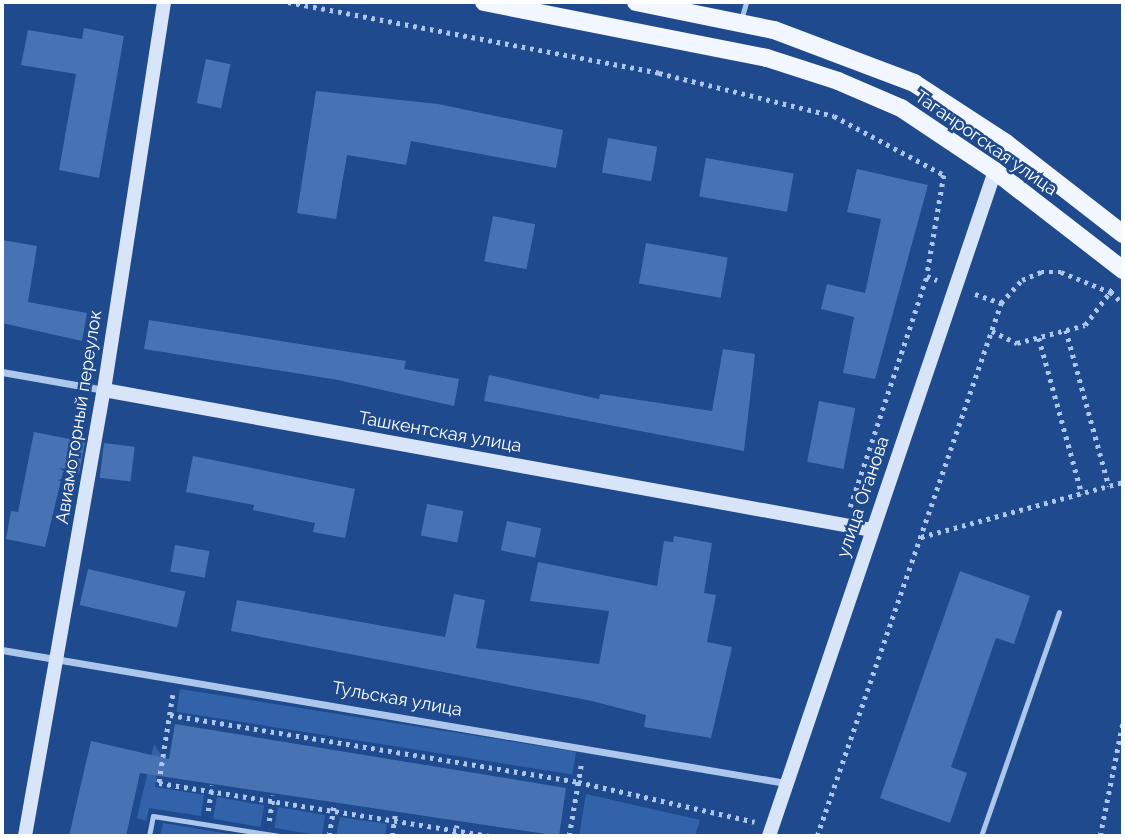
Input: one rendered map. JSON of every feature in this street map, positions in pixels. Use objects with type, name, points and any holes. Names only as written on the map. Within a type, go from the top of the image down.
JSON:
[{"type":"main road","name":"Таганрогская улица","points":[[484,2],[767,58],[838,80],[901,108],[995,171],[1123,270]]},
{"type":"main road","name":"Таганрогская улица","points":[[636,2],[740,23],[848,54],[914,83],[1006,143],[1123,234]]},
{"type":"main road","points":[[995,171],[1006,143]]},
{"type":"street","name":"Авиамоторный переулок","points":[[24,836],[58,660],[104,390],[164,2]]},
{"type":"street","name":"улица Оганова","points":[[771,831],[995,171]]},
{"type":"street","name":"Ташкентская улица","points":[[2,372],[872,530]]},
{"type":"street","name":"Тульская улица","points":[[2,650],[176,677],[787,783]]},
{"type":"lane","points":[[740,23],[746,2]]},
{"type":"lane","points":[[981,836],[1059,612]]},
{"type":"lane","points":[[149,836],[153,816],[279,836]]},
{"type":"path","points":[[288,2],[659,73],[834,116],[944,175],[927,276],[843,524]]},
{"type":"path","points":[[817,836],[1001,303],[1022,280],[1041,272],[1061,272],[1110,292],[1123,303]]},
{"type":"path","points":[[927,276],[1001,303]]},
{"type":"path","points":[[992,331],[1017,343],[1085,325],[1110,292]]},
{"type":"path","points":[[1066,330],[1109,486]]},
{"type":"path","points":[[1039,338],[1082,494]]},
{"type":"path","points":[[921,537],[1123,482]]},
{"type":"path","points":[[176,677],[159,783],[212,788],[490,836]]},
{"type":"path","points":[[170,716],[578,782],[771,831]]},
{"type":"path","points":[[1100,836],[1123,721]]},
{"type":"path","points":[[569,836],[578,782]]},
{"type":"path","points":[[206,824],[212,788]]},
{"type":"path","points":[[267,834],[273,798]]},
{"type":"path","points":[[329,836],[334,808]]},
{"type":"path","points":[[392,836],[395,818]]},
{"type":"shaded area","points":[[180,689],[576,752],[572,774],[176,712]]},
{"type":"shaded area","points":[[154,744],[160,753],[155,787],[204,795],[201,816],[149,808],[146,821],[137,818]]},
{"type":"shaded area","points":[[586,794],[700,820],[695,836],[579,836]]},
{"type":"shaded area","points":[[217,797],[264,805],[260,827],[213,819]]},
{"type":"shaded area","points":[[278,807],[325,815],[322,836],[274,828]]},
{"type":"shaded area","points":[[340,817],[387,824],[385,836],[336,836]]},
{"type":"shaded area","points":[[163,823],[242,836],[160,836]]},
{"type":"building","points":[[84,28],[124,36],[99,178],[59,170],[76,74],[21,65],[28,30],[82,39]]},
{"type":"building","points":[[206,59],[230,64],[221,108],[197,103]]},
{"type":"building","points":[[316,91],[438,104],[563,130],[556,168],[411,141],[406,165],[347,155],[336,219],[297,213]]},
{"type":"building","points":[[608,138],[657,147],[651,181],[602,172]]},
{"type":"building","points":[[706,158],[794,173],[787,212],[699,196]]},
{"type":"building","points":[[857,169],[928,185],[875,379],[843,373],[854,317],[821,309],[827,284],[865,293],[881,219],[847,212]]},
{"type":"building","points":[[493,216],[535,224],[526,269],[484,261]]},
{"type":"building","points":[[2,240],[37,246],[28,302],[87,313],[82,341],[2,323]]},
{"type":"building","points":[[646,243],[728,257],[721,298],[639,283]]},
{"type":"building","points":[[149,320],[406,361],[404,369],[459,379],[454,406],[338,380],[144,349]]},
{"type":"building","points":[[723,349],[755,354],[744,451],[484,401],[489,375],[599,399],[600,394],[712,411]]},
{"type":"building","points":[[819,401],[855,408],[843,469],[807,462]]},
{"type":"building","points":[[34,432],[85,442],[79,474],[63,472],[45,547],[6,539],[11,511],[18,512]]},
{"type":"building","points":[[104,443],[135,447],[131,482],[100,478]]},
{"type":"building","points":[[193,456],[355,489],[345,538],[313,532],[315,523],[253,510],[254,505],[186,492]]},
{"type":"building","points":[[427,504],[463,511],[457,542],[421,535]]},
{"type":"building","points":[[507,521],[541,528],[535,558],[501,550]]},
{"type":"building","points":[[674,536],[712,543],[704,593],[716,595],[707,642],[732,647],[711,738],[644,727],[646,715],[592,701],[231,631],[237,600],[445,637],[454,594],[485,600],[476,648],[599,664],[609,611],[530,601],[538,562],[657,586],[664,541],[673,542]]},
{"type":"building","points":[[175,545],[209,551],[205,578],[170,572]]},
{"type":"building","points":[[88,569],[185,591],[177,628],[80,605]]},
{"type":"building","points":[[960,571],[1030,596],[1014,644],[996,638],[951,767],[967,773],[950,823],[880,798]]},
{"type":"building","points":[[175,724],[566,788],[559,836],[140,773],[126,836],[69,836],[91,741],[169,759]]}]
